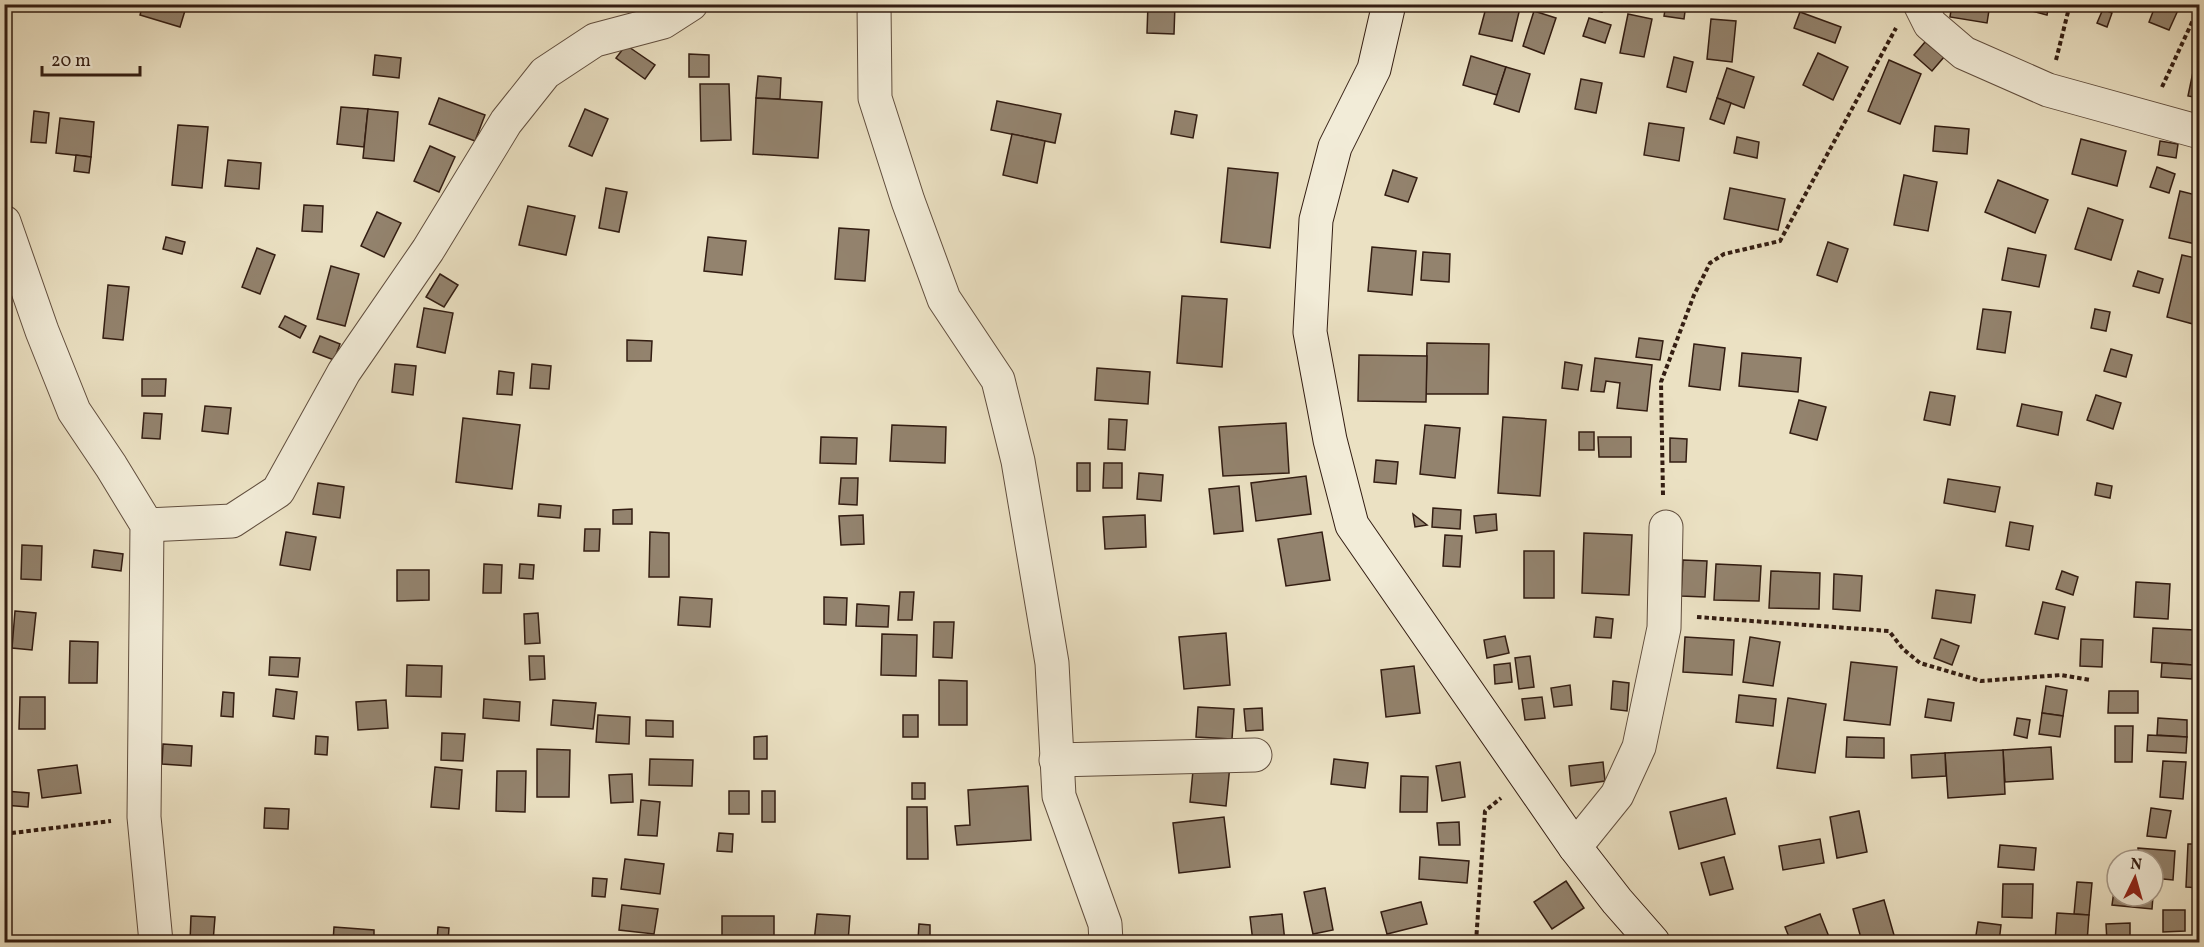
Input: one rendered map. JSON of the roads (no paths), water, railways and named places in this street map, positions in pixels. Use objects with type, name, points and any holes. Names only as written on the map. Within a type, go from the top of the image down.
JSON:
[{"type":"street","points":[[147,525],[232,521],[278,491],[344,372],[428,250],[506,122],[545,73],[595,40],[663,22],[691,4]]},
{"type":"street","points":[[874,4],[875,98],[908,201],[944,299],[998,380],[1018,461],[1052,663],[1059,796],[1104,924],[1106,942]]},
{"type":"street","points":[[1389,4],[1374,69],[1335,147],[1316,220],[1310,332],[1330,440],[1353,525],[1575,847],[1617,901],[1653,942]]},
{"type":"street","points":[[1910,12],[1930,24],[1964,53],[2048,90],[2199,132]]},
{"type":"street","points":[[4,222],[42,331],[74,411],[147,525],[144,817],[156,942]]},
{"type":"street","points":[[1575,847],[1617,795],[1639,747],[1664,628],[1666,527]]},
{"type":"street","points":[[1056,760],[1256,755]]}]
